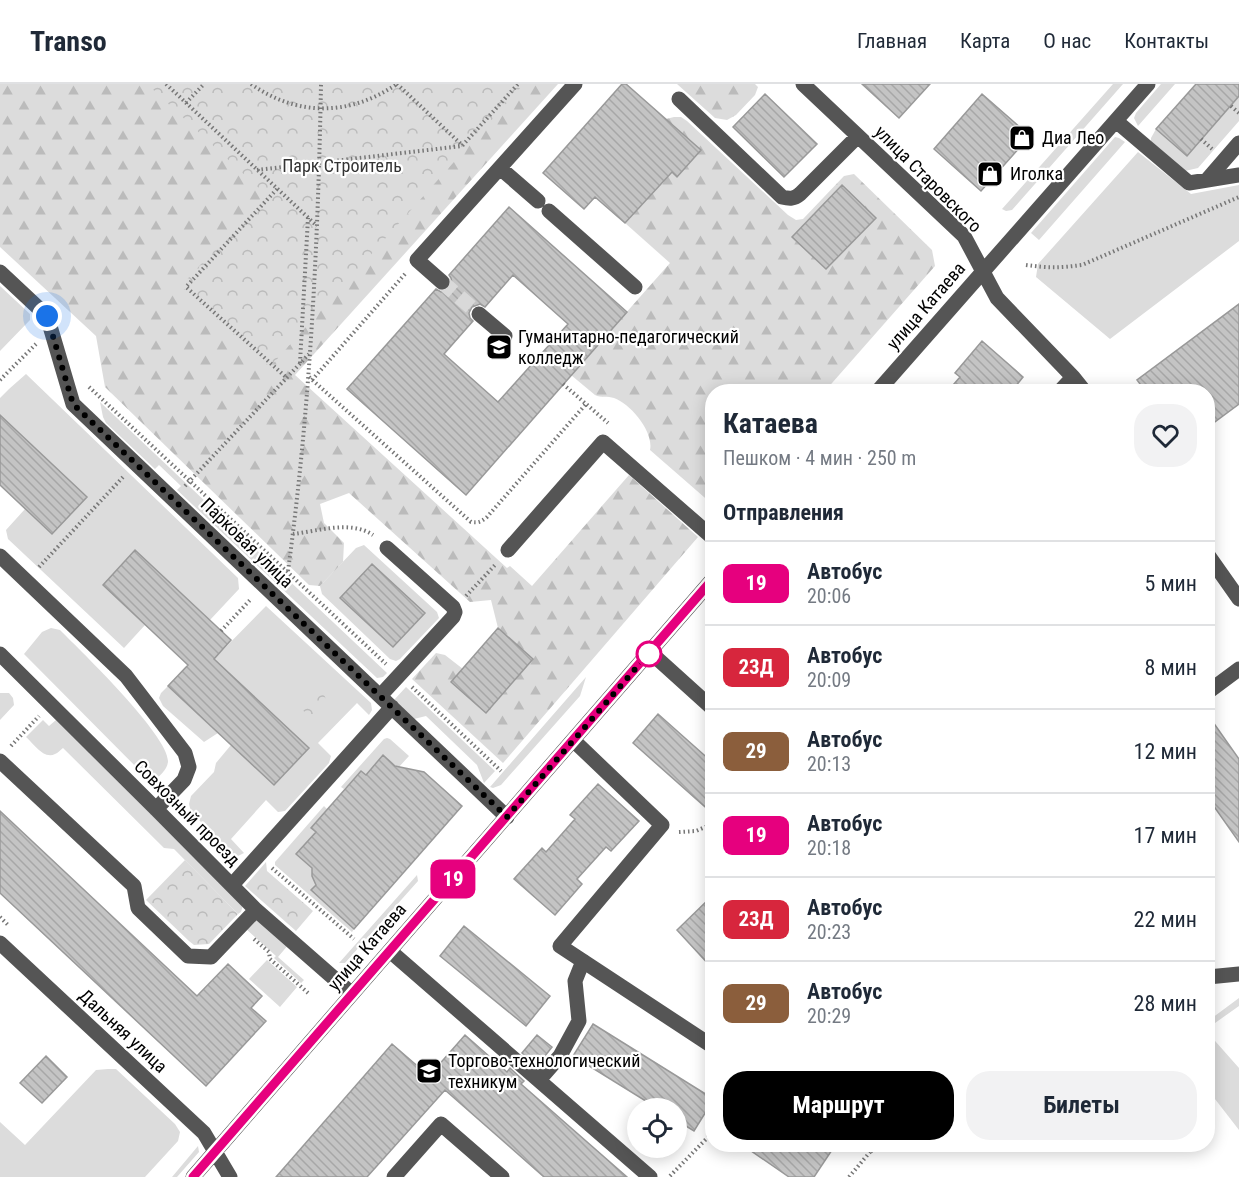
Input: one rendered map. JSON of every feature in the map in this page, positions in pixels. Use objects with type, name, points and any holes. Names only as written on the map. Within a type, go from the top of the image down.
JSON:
[{"type":"street","points":[[442,282],[417,260],[575,84]]},
{"type":"street","name":"улица Старовского","points":[[803,84],[964,236],[997,298],[1078,384]]},
{"type":"street","name":"улица Катаева","points":[[884,384],[1148,84]]},
{"type":"street","points":[[679,99],[782,197],[789,199],[800,194],[858,136]]},
{"type":"street","points":[[1116,121],[1189,183],[1239,174]]},
{"type":"street","points":[[1207,180],[1239,143]]},
{"type":"street","points":[[500,168],[635,287]]},
{"type":"street","name":"Парковая улица","points":[[0,272],[47,316],[73,404],[507,817]]},
{"type":"street","points":[[479,314],[504,336]]},
{"type":"street","points":[[1066,384],[1072,376]]},
{"type":"street","points":[[508,550],[603,442],[705,531]]},
{"type":"street","points":[[380,696],[453,617],[455,612],[453,607],[387,548]]},
{"type":"street","points":[[0,556],[126,676],[185,753],[189,766],[184,780],[156,809]]},
{"type":"street","points":[[1215,565],[1239,599]]},
{"type":"street","name":"улица Катаева","points":[[193,1177],[705,588]]},
{"type":"street","points":[[650,652],[705,702]]},
{"type":"street","name":"Совхозный проезд","points":[[0,654],[256,910],[352,994]]},
{"type":"street","points":[[1215,687],[1239,669]]},
{"type":"street","points":[[232,885],[392,707]]},
{"type":"street","points":[[573,740],[662,825],[560,946],[705,1041]]},
{"type":"street","points":[[4,755],[134,886],[138,908],[188,956],[211,957],[256,910]]},
{"type":"street","name":"Дальняя улица","points":[[0,943],[204,1133],[230,1177]]},
{"type":"street","points":[[390,951],[650,1177]]},
{"type":"street","points":[[539,1080],[560,1056],[579,1021],[575,981],[583,961]]},
{"type":"street","points":[[1215,976],[1239,974]]},
{"type":"street","points":[[394,1177],[441,1124],[502,1177]]},
{"type":"path","points":[[166,84],[317,227]]},
{"type":"path","points":[[186,103],[204,84]]},
{"type":"path","points":[[251,84],[287,103],[321,109],[368,101],[397,84],[462,146]]},
{"type":"path","points":[[86,384],[288,571],[311,379],[310,354],[317,227],[321,84]]},
{"type":"path","points":[[257,170],[462,146],[518,84]]},
{"type":"path","points":[[1231,106],[1239,113]]},
{"type":"path","points":[[277,189],[186,287],[287,378]]},
{"type":"path","points":[[1026,265],[1047,268],[1082,265],[1239,197]]},
{"type":"path","points":[[300,364],[308,217]]},
{"type":"path","points":[[311,379],[417,260]]},
{"type":"path","points":[[173,499],[310,354]]},
{"type":"path","points":[[0,380],[17,363]]},
{"type":"path","points":[[311,379],[471,522],[476,523],[487,517],[586,404],[563,384]]},
{"type":"path","points":[[26,580],[135,464]]},
{"type":"path","points":[[293,534],[353,527],[368,532],[387,548]]},
{"type":"path","points":[[454,610],[508,550]]},
{"type":"path","points":[[221,631],[237,613]]},
{"type":"path","points":[[4,755],[50,704]]},
{"type":"path","points":[[662,825],[684,832],[705,827]]},
{"type":"path","points":[[272,859],[271,867],[354,939]]},
{"type":"path","points":[[669,1177],[705,1140]]},
{"type":"path","points":[[849,1177],[870,1152]]},
{"type":"green space","points":[[0,84],[558,84],[295,375],[507,568],[510,566],[532,586],[629,475],[698,537],[503,763],[412,679],[436,653],[445,655],[463,669],[498,628],[491,600],[470,602],[349,493],[320,504],[324,523],[344,543],[343,562],[320,586],[309,585],[105,387],[96,336],[0,247]]},
{"type":"green space","name":"Парк Строитель","points":[[147,84],[524,84],[270,367],[181,286],[265,194]]},
{"type":"green space","points":[[677,84],[755,84],[758,87],[755,95],[736,115],[727,120],[715,118]]},
{"type":"green space","points":[[1113,84],[1123,84],[1012,210],[1002,209]]},
{"type":"green space","points":[[1161,84],[1175,84],[1138,126],[1134,118],[1136,113]]},
{"type":"green space","points":[[1239,96],[1239,121],[1198,168],[1185,171],[1151,141],[1156,129],[1187,156]]},
{"type":"green space","points":[[681,117],[687,121],[796,220],[803,219],[844,176],[854,174],[932,250],[935,266],[831,384],[705,384],[705,498],[650,450],[645,427],[634,412],[621,401],[595,395],[571,375],[670,263],[625,223],[672,172],[677,176],[701,150],[666,119]]},
{"type":"green space","points":[[1115,137],[1125,142],[1039,240],[1031,233]]},
{"type":"green space","points":[[1138,152],[1191,194],[1239,185],[1239,241],[1110,339],[1036,277],[1038,264]]},
{"type":"green space","points":[[0,286],[30,314],[30,320],[0,351]]},
{"type":"green space","points":[[26,374],[238,578],[239,589],[210,620],[135,551],[103,585],[145,625],[124,648],[8,539],[6,530],[25,509],[52,534],[87,497],[0,415],[0,398]]},
{"type":"green space","points":[[100,402],[387,673],[377,678],[177,490],[181,486],[159,465],[155,469],[106,423]]},
{"type":"green space","points":[[364,545],[437,612],[439,618],[396,661],[390,659],[322,594],[320,586],[356,548]]},
{"type":"green space","points":[[266,606],[371,703],[372,710],[369,715],[357,703],[318,743],[331,756],[329,763],[285,811],[278,812],[266,800],[231,839],[244,853],[236,857],[191,812],[189,804],[191,796],[214,772],[216,763],[231,745],[274,785],[309,748],[214,659]]},
{"type":"green space","points":[[51,628],[60,630],[86,656],[140,714],[154,733],[164,749],[168,764],[152,783],[24,654],[42,632]]},
{"type":"green space","points":[[586,677],[580,696],[501,785],[490,787]]},
{"type":"green space","points":[[168,686],[218,733],[204,742],[163,706],[159,698]]},
{"type":"green space","points":[[406,687],[495,771],[484,783],[477,765],[426,716],[414,719],[394,700]]},
{"type":"green space","points":[[313,689],[322,693],[326,702],[322,711],[313,715],[304,711],[300,702],[304,693]]},
{"type":"green space","points":[[0,693],[9,693],[14,705],[0,720]]},
{"type":"green space","points":[[43,720],[49,726],[56,720],[243,905],[241,912],[238,914],[174,849],[164,848],[63,748],[56,754],[47,755],[35,747],[26,737]]},
{"type":"green space","points":[[387,738],[409,756],[398,768],[383,755],[366,775],[361,771],[344,789],[341,787],[384,739]]},
{"type":"green space","points":[[324,806],[327,809],[311,828],[316,832],[297,854],[313,869],[317,883],[311,890],[354,929],[352,932],[275,865],[275,862]]},
{"type":"green space","points":[[185,860],[238,914],[209,944],[194,945],[146,900]]},
{"type":"green space","points":[[266,862],[267,871],[313,911],[296,931],[245,886]]},
{"type":"green space","points":[[417,875],[418,881],[345,963],[339,963]]},
{"type":"green space","points":[[257,917],[289,944],[278,957],[304,980],[301,983],[246,929]]},
{"type":"green space","points":[[267,960],[297,987],[280,1007],[249,979]]},
{"type":"green space","points":[[1239,998],[1239,1006],[1215,1023],[1215,1016]]},
{"type":"green space","points":[[1215,1041],[1239,1068],[1239,1130],[1215,1099]]},
{"type":"green space","points":[[116,1069],[175,1124],[180,1132],[178,1141],[145,1177],[0,1177],[0,1122],[25,1145],[96,1070]]},
{"type":"green space","points":[[198,1146],[199,1152],[177,1177],[172,1177]]},
{"type":"building","points":[[622,84],[626,84],[701,150],[677,177],[672,172],[625,223],[595,197],[584,209],[543,173]]},
{"type":"building","points":[[862,84],[930,84],[899,118]]},
{"type":"building","points":[[1196,84],[1239,84],[1239,96],[1187,156],[1156,129]]},
{"type":"building","points":[[765,94],[817,144],[784,177],[733,127]]},
{"type":"building","points":[[982,94],[1030,136],[981,191],[934,149]]},
{"type":"building","points":[[842,185],[876,218],[826,269],[792,237]]},
{"type":"building","points":[[509,207],[627,312],[466,495],[347,389],[436,289],[441,292],[449,289],[452,283],[449,275]],"holes":[[[513,275],[568,324],[498,402],[444,354],[473,321],[469,313],[472,307],[480,304],[485,307]]]},
{"type":"building","points":[[1239,304],[1239,404],[1215,422],[1215,384],[1140,384],[1137,380]]},
{"type":"building","points":[[982,341],[1023,377],[1017,384],[954,384],[960,377],[955,373]]},
{"type":"building","points":[[0,415],[87,497],[52,534],[0,485]]},
{"type":"building","points":[[135,550],[231,640],[214,659],[309,748],[274,785],[168,686],[188,665],[103,585]]},
{"type":"building","points":[[372,564],[425,613],[393,647],[340,598]]},
{"type":"building","points":[[498,628],[533,659],[486,713],[451,682]]},
{"type":"building","points":[[658,714],[705,756],[705,807],[633,743]]},
{"type":"building","points":[[1215,725],[1239,759],[1239,842],[1215,808]]},
{"type":"building","points":[[383,755],[395,766],[424,772],[462,806],[354,929],[311,890],[316,885],[312,876],[312,868],[296,854],[316,832],[311,828],[361,771],[366,775]]},
{"type":"building","points":[[598,784],[639,821],[611,851],[606,847],[577,879],[582,884],[555,915],[514,879],[542,848],[546,852],[575,819],[570,815]]},
{"type":"building","points":[[0,811],[197,996],[228,964],[262,996],[251,1008],[266,1021],[206,1086],[0,893]]},
{"type":"building","points":[[705,903],[705,960],[677,930]]},
{"type":"building","points":[[464,926],[550,996],[526,1026],[440,956]]},
{"type":"building","points":[[593,1024],[705,1094],[705,1113],[694,1131],[687,1127],[687,1098],[641,1098],[573,1056]]},
{"type":"building","points":[[465,1035],[507,1072],[510,1068],[524,1081],[521,1084],[627,1177],[544,1177],[445,1090],[367,1177],[276,1177],[392,1044],[429,1076]]},
{"type":"building","points":[[537,1035],[552,1047],[537,1066],[522,1053]]},
{"type":"building","points":[[46,1056],[67,1077],[42,1103],[20,1083]]},
{"type":"building","points":[[753,1152],[831,1152],[814,1177],[789,1177]]},
{"type":"tunnel","points":[[442,282],[479,314]]},
{"type":"bus line","name":"19","points":[[193,1177],[705,588]]},
{"type":"place","name":"Диа Лео","points":[[1022,138]]},
{"type":"place","name":"Иголка","points":[[990,174]]},
{"type":"place","name":"Гуманитарно-педагогический колледж","points":[[499,347]]},
{"type":"place","name":"Торгово-технологический техникум","points":[[429,1071]]},
{"type":"route","points":[[47,316],[73,404],[507,817],[650,652],[649,654]]}]
